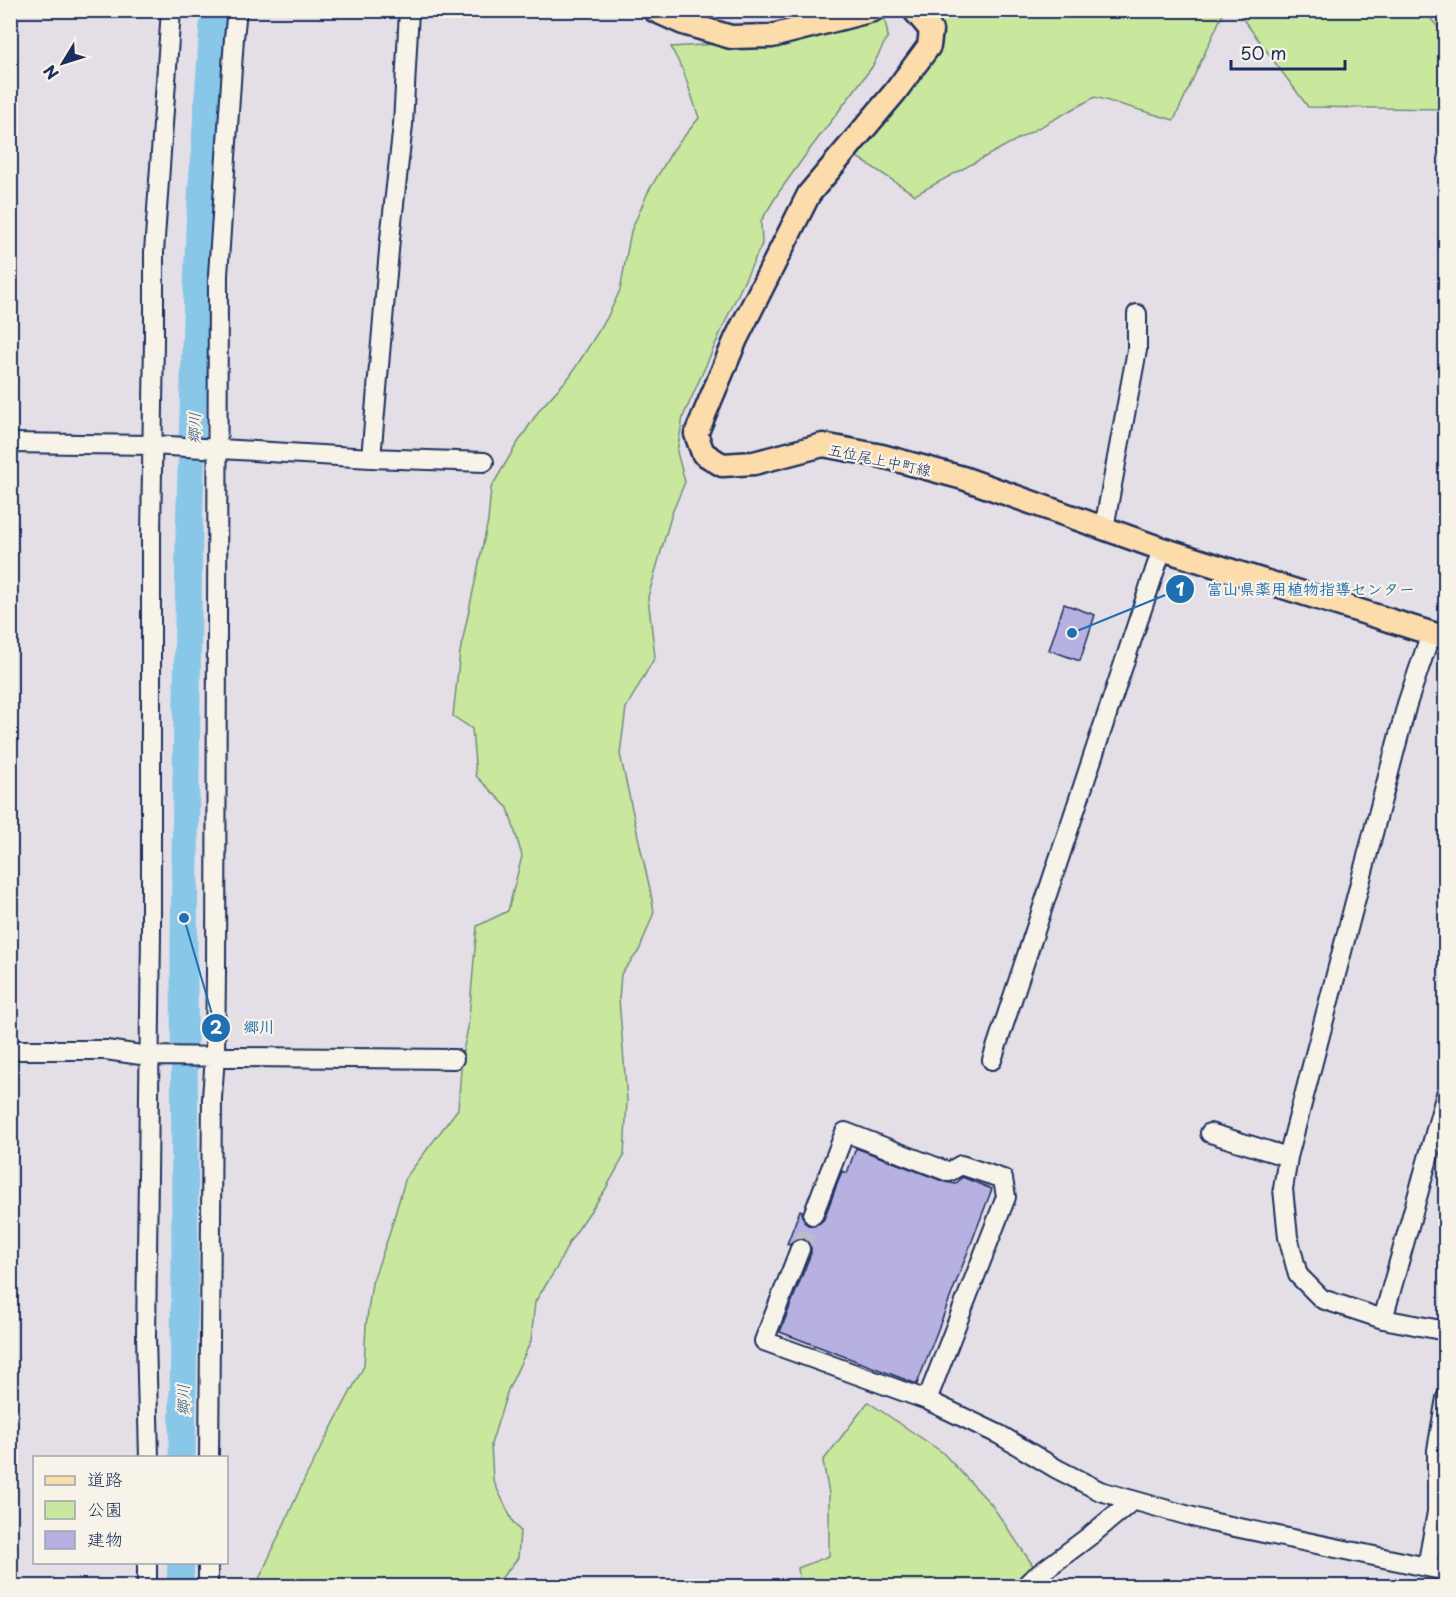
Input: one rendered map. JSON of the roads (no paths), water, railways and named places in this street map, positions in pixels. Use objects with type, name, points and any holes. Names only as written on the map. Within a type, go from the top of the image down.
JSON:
[{"type":"main road","points":[[654,10],[683,23],[731,37],[772,36],[873,10]]},
{"type":"main road","name":"五位尾上中町線","points":[[914,10],[931,30],[929,46],[895,92],[809,194],[736,339],[696,434],[703,453],[722,465],[754,464],[823,445],[882,456],[963,478],[1162,549],[1438,636]]},
{"type":"street","points":[[149,1456],[146,1336],[151,933],[154,252],[171,10]]},
{"type":"street","points":[[209,1456],[212,1098],[215,1056],[218,275],[237,10]]},
{"type":"street","points":[[371,459],[390,240],[403,125],[409,10]]},
{"type":"street","points":[[1104,528],[1137,351],[1137,314]]},
{"type":"street","points":[[10,443],[152,445],[371,459],[484,462]]},
{"type":"street","points":[[992,1060],[1162,549]]},
{"type":"street","points":[[1438,636],[1407,704],[1288,1157],[1283,1189],[1288,1237],[1298,1275],[1322,1299],[1383,1319],[1446,1331]]},
{"type":"street","points":[[10,1050],[105,1050],[148,1056],[453,1059]]},
{"type":"street","points":[[1383,1319],[1446,1094]]},
{"type":"street","points":[[813,1215],[845,1132],[949,1172],[961,1165],[1003,1179],[1006,1197],[927,1400]]},
{"type":"street","points":[[1210,1133],[1288,1157]]},
{"type":"street","points":[[800,1249],[764,1341],[927,1400],[1000,1435],[1057,1469],[1100,1491],[1211,1522],[1446,1571]]},
{"type":"street","points":[[1427,1567],[1437,1512],[1437,1450],[1446,1398]]},
{"type":"street","points":[[1025,1587],[1030,1580],[1132,1501]]},
{"type":"street","points":[[147,1564],[147,1587]]},
{"type":"street","points":[[208,1564],[208,1587]]},
{"type":"waterway","name":"郷川","points":[[182,1456],[185,1270],[184,946],[189,533],[199,228],[214,10]]},
{"type":"waterway","name":"郷川","points":[[180,1586],[181,1564]]},
{"type":"tunnel","points":[[800,1249],[813,1215]]},
{"type":"place","name":"富山県薬用植物指導センター","points":[[1072,633]]},
{"type":"place","name":"郷川","points":[[184,918]]}]
